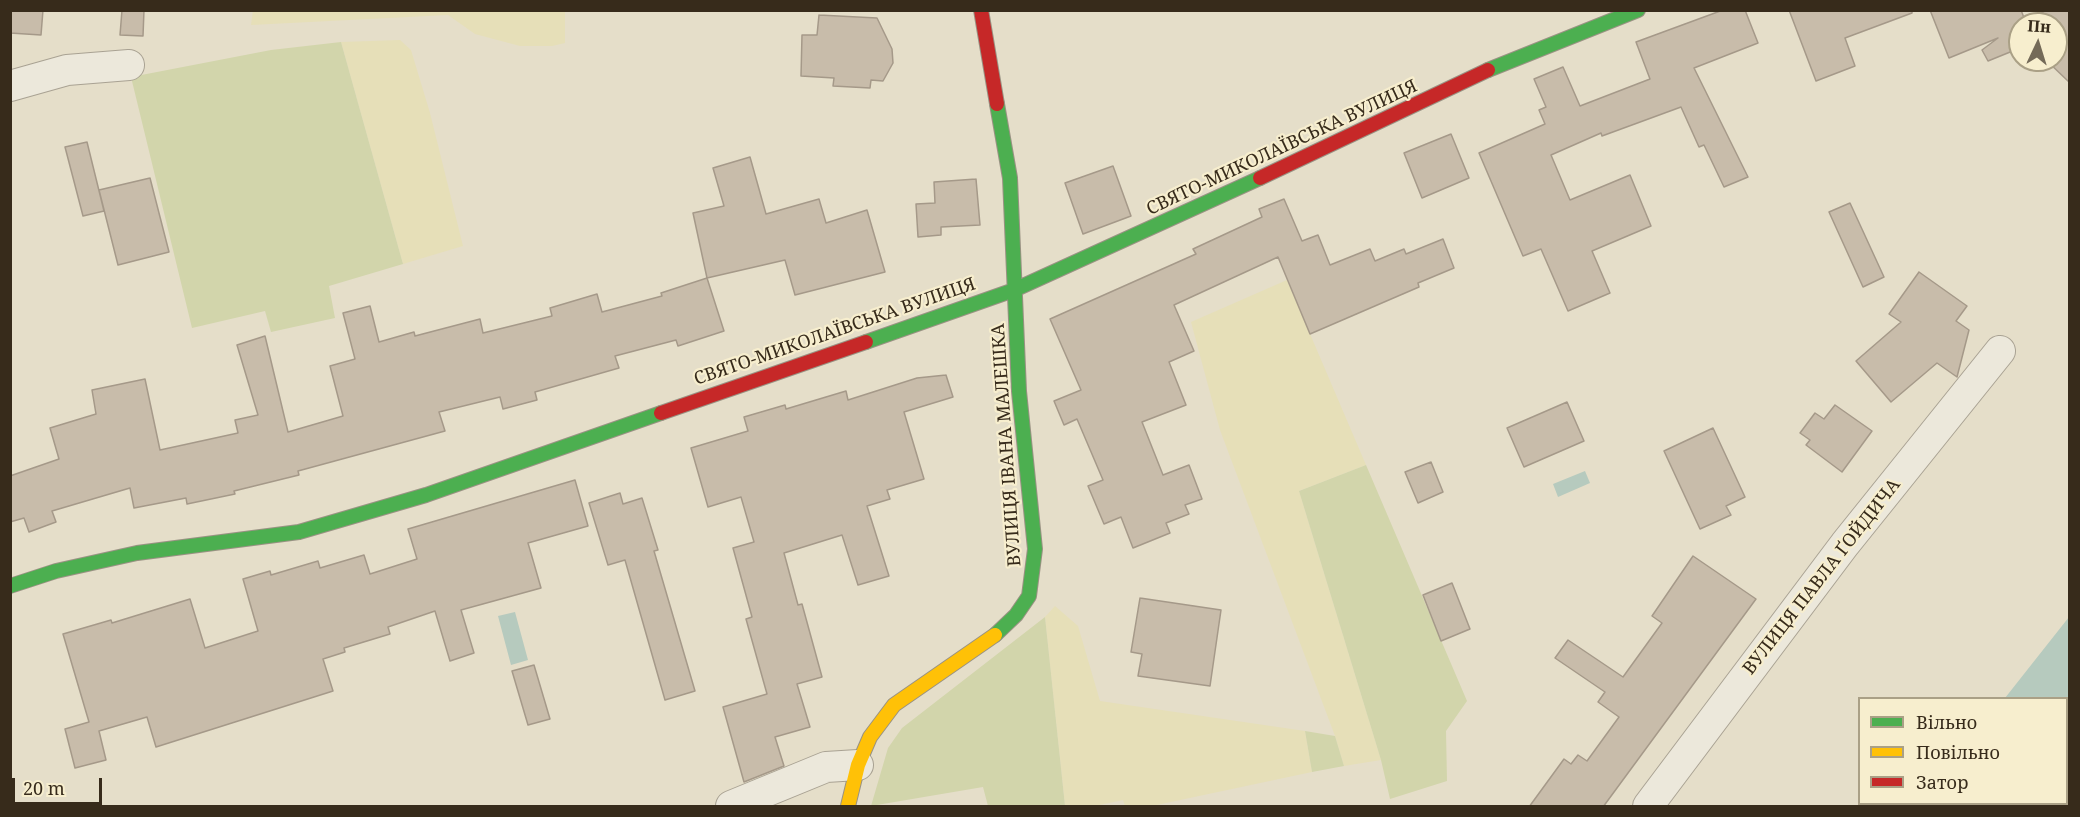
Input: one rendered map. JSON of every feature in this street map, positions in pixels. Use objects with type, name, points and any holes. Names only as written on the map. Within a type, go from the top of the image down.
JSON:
[{"type":"street","name":"ВУЛИЦЯ ІВАНА МАЛЕШКА","points":[[848,807],[858,765],[870,737],[894,705],[993,637],[1016,615],[1029,596],[1034,573],[1035,549],[1019,391],[1010,178],[981,10]]},
{"type":"street","name":"СВЯТО-МИКОЛАЇВСЬКА ВУЛИЦЯ","points":[[10,586],[56,571],[137,553],[299,532],[426,495],[1014,290],[1151,230],[1511,59],[1638,10]]},
{"type":"street","points":[[10,86],[67,70],[129,66]]},
{"type":"street","name":"ВУЛИЦЯ ПАВЛА ҐОЙДИЧА","points":[[1648,807],[1845,544],[2000,351]]},
{"type":"street","points":[[731,807],[826,767],[858,765]]},
{"type":"shaded area","points":[[253,10],[565,11],[565,43],[552,46],[520,46],[475,34],[448,15],[251,25]]},
{"type":"shaded area","points":[[400,40],[411,50],[430,113],[463,246],[403,264],[341,42]]},
{"type":"shaded area","points":[[1287,280],[1366,465],[1299,491],[1381,760],[1344,766],[1335,736],[1220,430],[1191,322]]},
{"type":"shaded area","points":[[1585,471],[1590,483],[1558,497],[1553,484]]},
{"type":"shaded area","points":[[1055,606],[1078,626],[1100,701],[1305,731],[1312,772],[1152,806],[1125,806],[1123,800],[1095,806],[1065,806],[1045,617]]},
{"type":"shaded area","points":[[515,612],[528,660],[511,665],[498,616]]},
{"type":"shaded area","points":[[2069,617],[2069,806],[1919,806],[2068,805],[2068,697],[2006,697]]},
{"type":"green space","points":[[341,42],[403,264],[329,286],[335,318],[271,332],[265,311],[192,328],[131,77],[271,50]]},
{"type":"green space","points":[[1366,465],[1467,701],[1446,731],[1447,781],[1390,799],[1381,760],[1299,491]]},
{"type":"green space","points":[[1045,617],[1065,806],[988,806],[983,787],[871,806],[888,748],[902,728]]},
{"type":"green space","points":[[1305,731],[1335,736],[1344,766],[1312,772]]},
{"type":"building","points":[[10,10],[43,10],[41,35],[10,33]]},
{"type":"building","points":[[122,10],[144,10],[143,36],[120,35]]},
{"type":"building","points":[[1723,10],[1745,10],[1758,43],[1694,68],[1748,177],[1724,187],[1704,145],[1699,147],[1681,107],[1602,136],[1601,133],[1551,155],[1570,200],[1630,175],[1651,226],[1592,251],[1610,293],[1568,311],[1541,249],[1523,256],[1479,153],[1545,124],[1539,110],[1546,107],[1534,79],[1563,67],[1580,106],[1650,79],[1636,42]]},
{"type":"building","points":[[1789,10],[1912,10],[1912,13],[1845,38],[1855,66],[1816,81]]},
{"type":"building","points":[[1930,10],[2021,10],[2022,12],[2008,12],[2008,53],[1988,61],[1982,50],[1998,38],[1949,58]]},
{"type":"building","points":[[2046,10],[2070,10],[2070,83],[2059,72],[2068,72],[2068,12],[2043,12]]},
{"type":"building","points":[[819,15],[877,18],[892,49],[893,63],[883,81],[871,80],[870,88],[833,86],[834,78],[801,76],[802,35],[817,35]]},
{"type":"building","points":[[1451,134],[1469,178],[1422,198],[1404,153]]},
{"type":"building","points":[[87,142],[104,211],[83,216],[65,147]]},
{"type":"building","points":[[750,157],[766,214],[819,199],[826,223],[867,210],[885,272],[795,295],[785,260],[707,278],[693,213],[724,206],[713,168]]},
{"type":"building","points":[[1113,166],[1131,216],[1083,234],[1065,183]]},
{"type":"building","points":[[150,178],[169,252],[118,265],[99,190]]},
{"type":"building","points":[[976,179],[980,225],[941,227],[941,235],[918,237],[916,204],[935,203],[934,182]]},
{"type":"building","points":[[1284,199],[1302,241],[1318,235],[1330,265],[1370,249],[1375,261],[1404,249],[1406,254],[1443,239],[1454,268],[1418,283],[1419,287],[1310,334],[1278,257],[1174,305],[1194,351],[1169,362],[1186,405],[1142,422],[1163,475],[1189,465],[1202,499],[1185,505],[1189,514],[1166,523],[1170,533],[1133,548],[1121,517],[1104,524],[1088,486],[1103,480],[1077,419],[1064,425],[1054,401],[1081,390],[1050,319],[1196,254],[1193,249],[1262,217],[1259,209]]},
{"type":"building","points":[[1850,203],[1884,277],[1863,287],[1829,212]]},
{"type":"building","points":[[1919,272],[1967,306],[1956,321],[1969,330],[1957,377],[1937,363],[1891,402],[1856,361],[1901,322],[1889,314]]},
{"type":"building","points":[[707,278],[724,331],[678,346],[676,340],[615,356],[619,368],[535,392],[537,400],[503,409],[500,397],[439,412],[445,431],[298,471],[299,475],[234,491],[235,494],[187,504],[186,498],[134,508],[130,488],[52,511],[56,522],[29,532],[24,518],[10,522],[10,476],[59,459],[50,428],[96,414],[92,390],[145,379],[160,450],[238,433],[235,420],[258,415],[237,345],[265,336],[288,432],[343,416],[330,366],[355,359],[343,313],[370,306],[379,342],[414,332],[415,336],[480,319],[483,333],[552,316],[550,308],[597,294],[602,312],[662,296],[661,293]]},
{"type":"building","points":[[946,375],[953,397],[904,412],[924,479],[887,490],[890,499],[867,506],[889,576],[858,585],[842,535],[784,553],[798,605],[802,604],[822,677],[797,684],[810,727],[775,737],[784,766],[744,782],[723,707],[767,694],[746,619],[752,617],[733,548],[754,542],[741,497],[708,507],[691,448],[748,431],[744,417],[785,405],[786,409],[846,391],[848,400],[917,378]]},
{"type":"building","points":[[1567,402],[1584,441],[1524,467],[1507,428]]},
{"type":"building","points":[[1835,405],[1872,431],[1842,472],[1806,445],[1810,440],[1800,433],[1815,413],[1824,419]]},
{"type":"building","points":[[1713,428],[1745,497],[1726,506],[1731,515],[1700,529],[1664,451]]},
{"type":"building","points":[[1431,462],[1443,492],[1418,503],[1405,472]]},
{"type":"building","points":[[575,480],[588,526],[528,543],[541,588],[461,610],[474,653],[450,661],[435,611],[388,627],[390,634],[344,648],[345,652],[323,659],[333,691],[156,747],[147,717],[99,731],[106,760],[75,768],[65,729],[89,722],[63,634],[111,620],[112,623],[190,599],[205,648],[258,631],[243,579],[270,571],[271,575],[318,561],[320,568],[364,555],[370,574],[417,559],[408,529]]},
{"type":"building","points":[[620,493],[623,504],[642,498],[658,550],[654,551],[695,691],[665,700],[625,560],[608,565],[589,503]]},
{"type":"building","points":[[1693,556],[1756,599],[1603,807],[1529,807],[1564,759],[1571,764],[1578,755],[1587,761],[1619,717],[1598,702],[1605,692],[1555,658],[1568,640],[1623,677],[1662,623],[1652,616]]},
{"type":"building","points":[[1452,583],[1470,629],[1441,641],[1423,595]]},
{"type":"building","points":[[1140,598],[1221,610],[1210,686],[1138,676],[1142,654],[1131,652]]},
{"type":"building","points":[[534,665],[550,719],[528,725],[512,671]]},
{"type":"traffic: fast","points":[[1488,70],[1638,10]]},
{"type":"traffic: fast","points":[[995,635],[1016,615],[1029,596],[1035,549],[1019,391],[1010,178],[997,104]]},
{"type":"traffic: fast","points":[[866,342],[1014,290],[1260,178]]},
{"type":"traffic: fast","points":[[10,586],[56,571],[137,553],[299,532],[426,495],[661,413]]},
{"type":"traffic: slow","points":[[848,806],[858,765],[870,737],[894,705],[995,635]]},
{"type":"traffic: jam","points":[[981,10],[997,104]]},
{"type":"traffic: jam","points":[[1260,178],[1488,70]]},
{"type":"traffic: jam","points":[[661,413],[866,342]]}]
